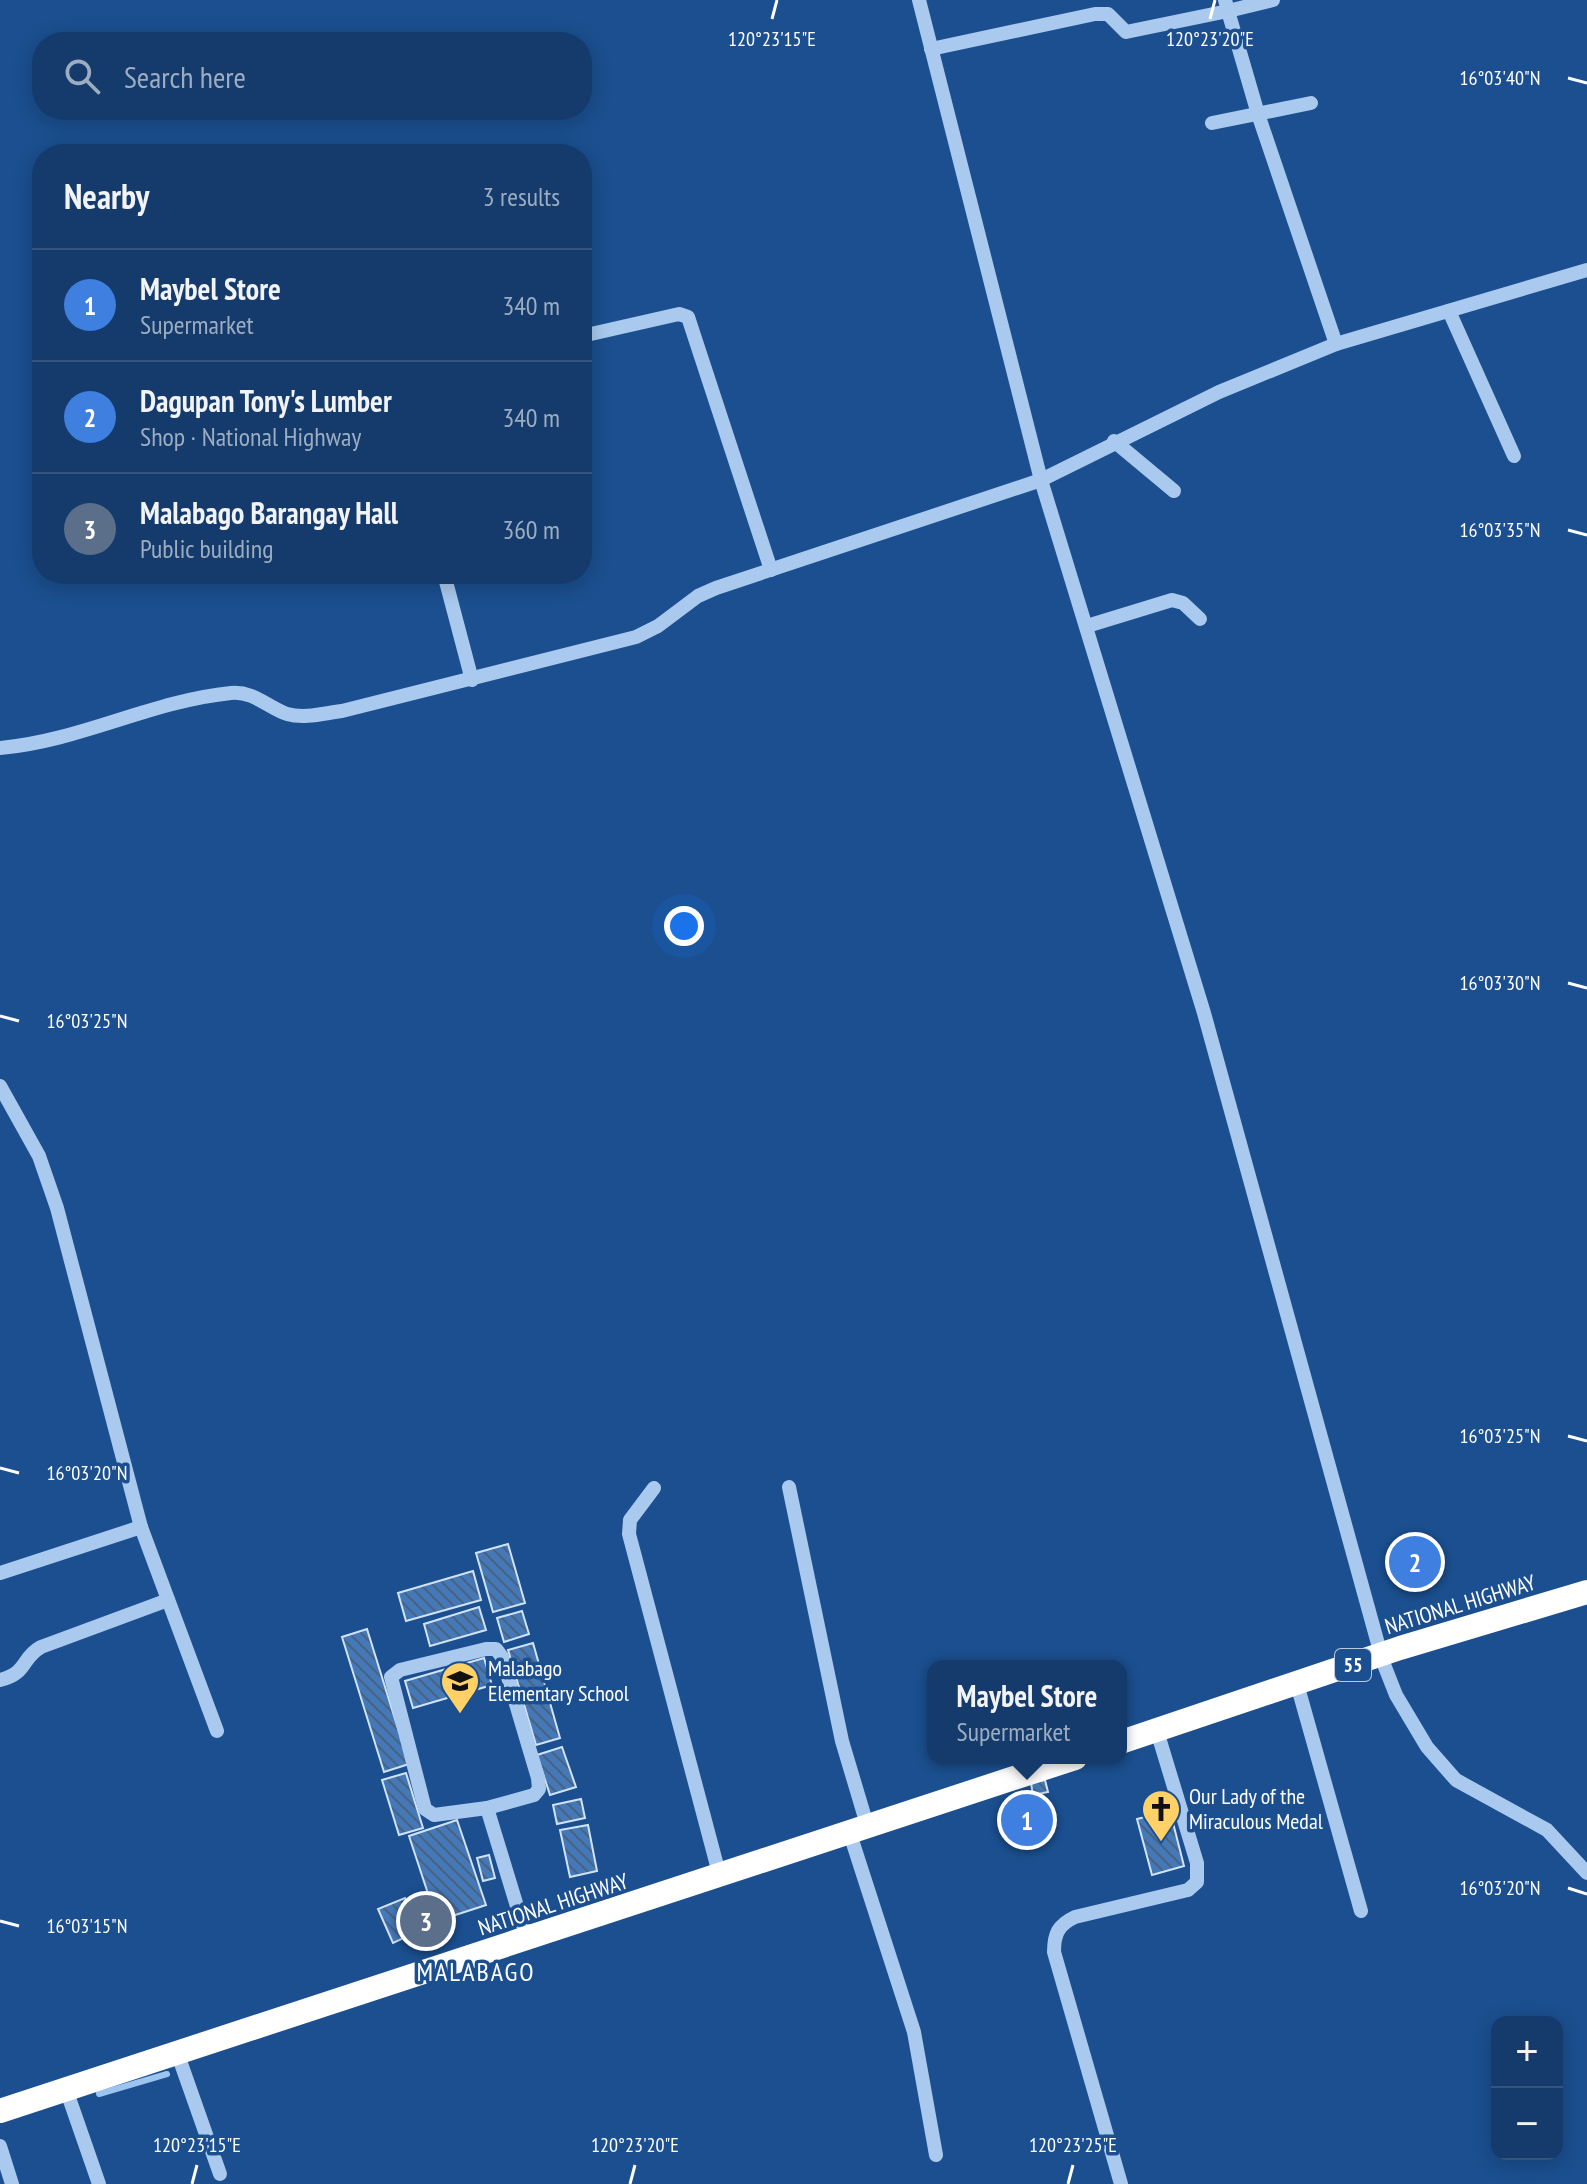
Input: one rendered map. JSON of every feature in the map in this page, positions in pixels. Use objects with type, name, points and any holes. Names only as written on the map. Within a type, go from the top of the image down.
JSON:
[{"type":"highway","name":"NATIONAL HIGHWAY","points":[[1127,1740],[1382,1655],[1587,1592]]},
{"type":"highway","name":"NATIONAL HIGHWAY","points":[[0,2111],[67,2092],[1057,1764]]},
{"type":"street","points":[[919,0],[1041,480],[1204,1013],[1382,1655],[1396,1695],[1427,1747],[1456,1780],[1547,1830],[1587,1873]]},
{"type":"street","points":[[931,49],[1095,14],[1108,14],[1122,30],[1131,32],[1226,5],[1273,0]]},
{"type":"street","points":[[1226,5],[1258,114],[1336,344]]},
{"type":"street","points":[[1212,123],[1311,103]]},
{"type":"street","points":[[0,748],[54,741],[164,706],[231,693],[257,697],[286,713],[313,715],[472,680],[636,637],[658,626],[698,596],[1041,480],[1114,441],[1336,344],[1587,270]]},
{"type":"street","points":[[1449,311],[1514,456]]},
{"type":"street","points":[[592,334],[679,314],[688,317],[771,570]]},
{"type":"street","points":[[1114,441],[1174,491]]},
{"type":"street","points":[[447,584],[472,680]]},
{"type":"street","points":[[1087,626],[1172,600],[1183,603],[1200,619]]},
{"type":"street","points":[[0,1086],[39,1156],[57,1208],[141,1527],[217,1731]]},
{"type":"street","points":[[789,1487],[859,1831],[914,2032],[936,2155]]},
{"type":"street","points":[[654,1488],[630,1520],[629,1534],[720,1877]]},
{"type":"street","points":[[0,1573],[141,1527]]},
{"type":"street","points":[[0,1680],[19,1673],[32,1653],[41,1647],[168,1600]]},
{"type":"street","points":[[486,1649],[500,1652],[539,1785],[534,1795],[487,1808],[434,1815],[425,1809],[391,1682],[395,1673],[486,1649]]},
{"type":"street","points":[[1297,1684],[1361,1911]]},
{"type":"street","points":[[1121,2184],[1054,1952],[1054,1940],[1063,1922],[1075,1917],[1188,1890],[1197,1882],[1197,1863],[1157,1731]]},
{"type":"street","points":[[487,1808],[527,1939]]},
{"type":"street","points":[[178,2055],[220,2174]]},
{"type":"street","points":[[67,2092],[99,2184]]},
{"type":"street","points":[[0,2146],[12,2184]]},
{"type":"building","points":[[508,1544],[525,1603],[493,1612],[476,1553]]},
{"type":"building","points":[[473,1571],[481,1600],[406,1621],[398,1593]]},
{"type":"building","points":[[479,1607],[486,1630],[430,1646],[424,1624]]},
{"type":"building","points":[[522,1611],[529,1634],[504,1642],[497,1618]]},
{"type":"building","points":[[367,1629],[409,1764],[384,1772],[342,1637]]},
{"type":"building","points":[[533,1643],[560,1738],[536,1745],[508,1650]]},
{"type":"building","points":[[484,1658],[492,1685],[413,1708],[405,1681]]},
{"type":"building","points":[[562,1747],[576,1787],[550,1795],[537,1755]]},
{"type":"building","points":[[406,1773],[423,1828],[399,1835],[382,1780]]},
{"type":"building","points":[[1045,1780],[1048,1792],[1033,1795],[1031,1783]]},
{"type":"building","points":[[581,1799],[585,1818],[557,1824],[553,1805]]},
{"type":"building","points":[[1037,1805],[1044,1835],[1023,1840],[1015,1810]]},
{"type":"building","name":"Our Lady of the Miraculous Medal","points":[[1170,1811],[1184,1866],[1152,1875],[1137,1819]]},
{"type":"building","points":[[457,1820],[486,1905],[437,1921],[409,1836]]},
{"type":"building","points":[[588,1825],[597,1871],[570,1877],[560,1830]]},
{"type":"building","points":[[489,1855],[495,1878],[483,1881],[477,1858]]},
{"type":"building","points":[[405,1898],[419,1931],[393,1943],[378,1909]]},
{"type":"building","points":[[429,1904],[437,1933],[422,1938],[414,1908]]},
{"type":"waterway","points":[[99,2094],[167,2074]]},
{"type":"place","name":"Dagupan Tony's Lumber","points":[[1415,1562]]},
{"type":"place","name":"Malabago Elementary School","points":[[460,1715]]},
{"type":"place","name":"Maybel Store","points":[[1027,1820]]},
{"type":"place","name":"Our Lady of the Miraculous Medal","points":[[1161,1843]]},
{"type":"place","name":"Malabago Barangay Hall","points":[[426,1921]]},
{"type":"district","name":"MALABAGO","points":[[476,1971]]}]
